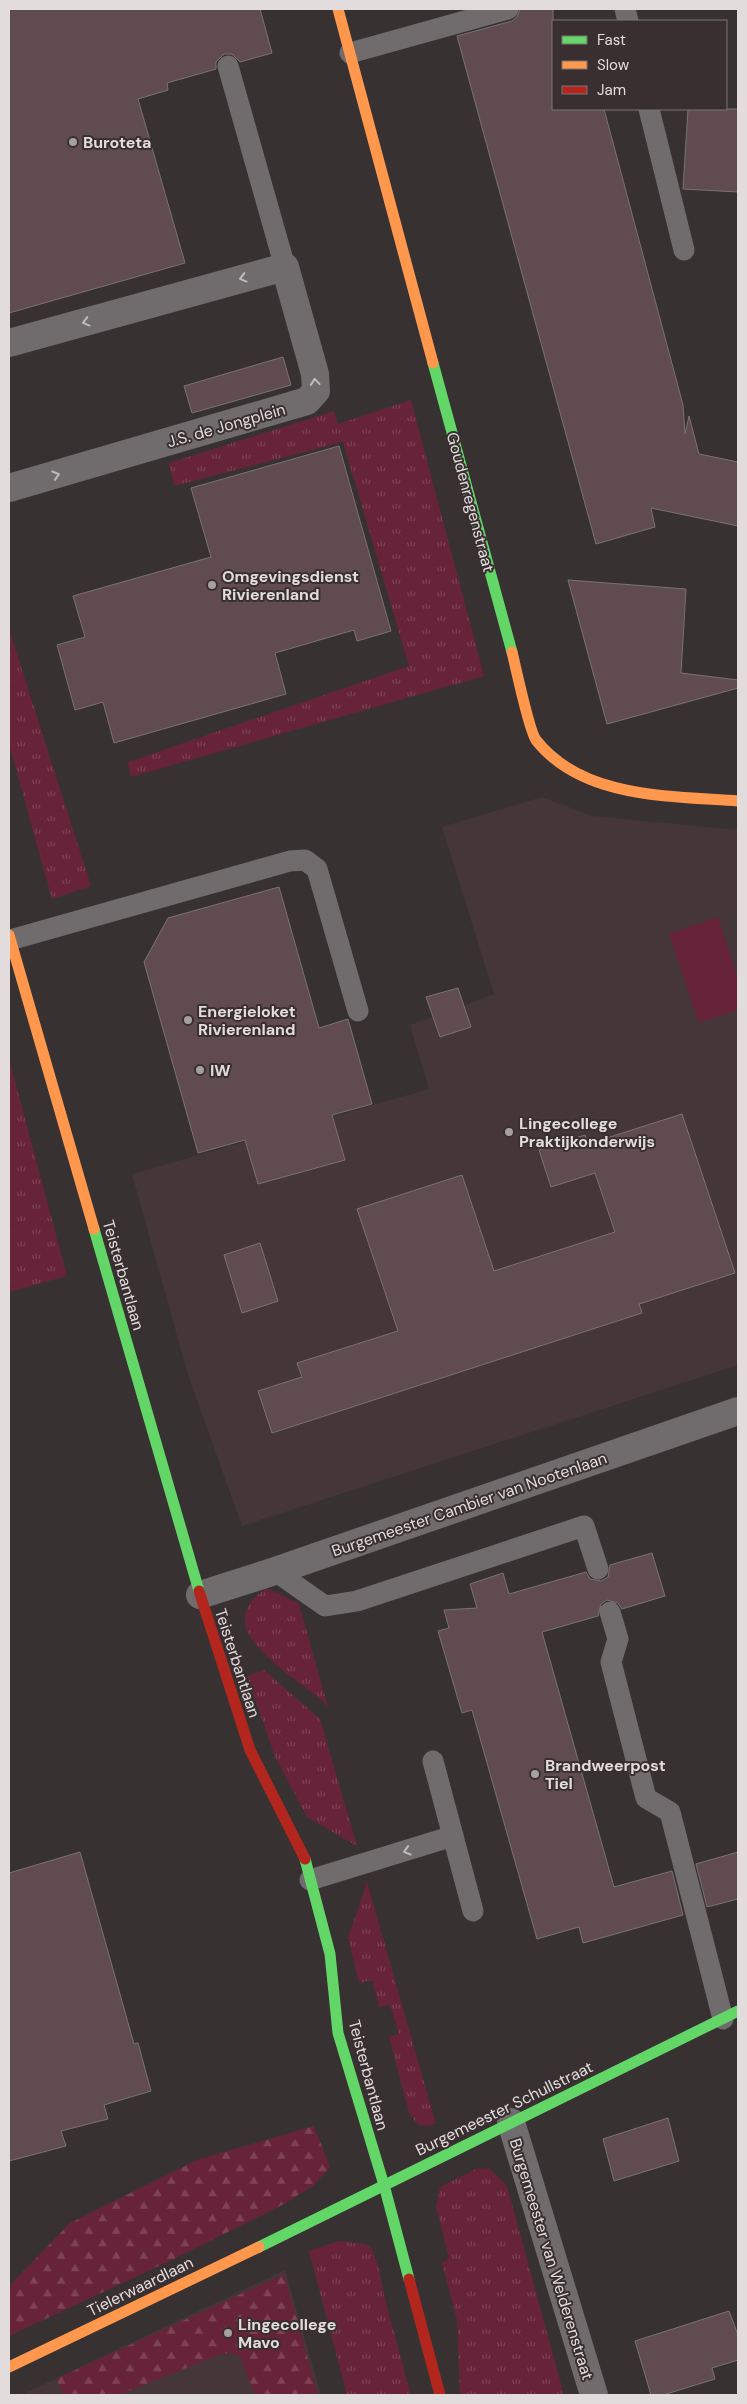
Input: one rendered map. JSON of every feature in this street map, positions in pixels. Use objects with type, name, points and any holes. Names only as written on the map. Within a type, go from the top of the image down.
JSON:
[{"type":"street","name":"Goudenregenstraat","points":[[338,9],[535,739],[562,765],[587,778],[634,792],[738,801]]},
{"type":"street","points":[[9,342],[285,267]]},
{"type":"street","name":"J.S. de Jongplein","points":[[9,488],[307,401],[316,392],[315,374],[285,267]]},
{"type":"street","name":"Teisterbantlaan","points":[[9,938],[200,1595],[250,1750],[305,1858],[330,1954],[338,2033],[384,2185],[440,2395]]},
{"type":"street","name":"Burgemeester Cambier van Nootenlaan","points":[[200,1595],[275,1571],[738,1411]]},
{"type":"street","name":"Burgemeester Schullstraat","points":[[285,2234],[731,2015]]},
{"type":"street","name":"Burgemeester van Welderenstraat","points":[[511,2122],[594,2395]]},
{"type":"street","name":"Tielerwaardlaan","points":[[9,2367],[285,2234]]},
{"type":"lane","points":[[350,53],[508,9]]},
{"type":"lane","name":"J.S. de Jongplein","points":[[228,66],[285,267]]},
{"type":"lane","points":[[649,110],[684,250]]},
{"type":"lane","points":[[9,938],[290,861],[305,860],[317,869],[358,1011]]},
{"type":"lane","points":[[275,1571],[324,1606],[358,1601],[584,1526],[598,1569]]},
{"type":"lane","points":[[610,1612],[618,1639],[612,1662],[646,1798],[670,1812],[731,2015]]},
{"type":"lane","points":[[433,1761],[473,1911]]},
{"type":"lane","points":[[310,1880],[453,1836]]},
{"type":"shaded area","name":"Lingecollege Praktijkonderwijs","points":[[542,797],[592,816],[738,830],[738,1365],[242,1526],[188,1375],[132,1174],[429,1089],[410,1025],[494,994],[442,827]]},
{"type":"shaded area","name":"Lingecollege Mavo","points":[[285,2270],[321,2395],[21,2395]]},
{"type":"green space","points":[[411,400],[484,676],[131,777],[128,762],[409,666],[343,442],[174,486],[169,463],[334,411],[338,424]]},
{"type":"green space","points":[[9,629],[91,886],[52,899],[9,744]]},
{"type":"green space","points":[[718,917],[738,979],[738,1010],[699,1023],[669,934]]},
{"type":"green space","points":[[9,1059],[67,1276],[9,1292]]},
{"type":"green space","points":[[267,1588],[299,1604],[328,1707],[263,1653],[250,1637],[245,1621],[250,1604]]},
{"type":"green space","points":[[264,1670],[320,1719],[357,1846],[307,1817],[275,1757],[247,1676]]},
{"type":"green space","points":[[367,1882],[436,2124],[418,2125],[409,2113],[389,2037],[399,2034],[390,2005],[379,2007],[372,1980],[359,1983],[348,1938]]},
{"type":"green space","points":[[314,2126],[330,2167],[314,2185],[284,2204],[176,2258],[9,2336],[9,2286],[70,2223],[197,2160]]},
{"type":"green space","points":[[489,2168],[507,2186],[564,2395],[460,2395],[457,2320],[442,2263],[449,2258],[436,2207],[440,2187],[476,2169]]},
{"type":"green space","points":[[339,2241],[364,2244],[371,2247],[378,2265],[385,2299],[411,2395],[347,2395],[309,2251]]},
{"type":"green space","name":"Lingecollege Mavo","points":[[284,2274],[318,2395],[255,2395],[240,2357],[233,2353],[221,2354],[119,2395],[64,2395],[56,2379]]},
{"type":"building","points":[[9,9],[260,9],[272,53],[240,62],[232,54],[224,54],[216,62],[216,69],[167,83],[168,90],[138,99],[185,263],[9,313]]},
{"type":"building","points":[[520,9],[553,9],[552,110],[604,110],[683,405],[685,434],[689,416],[699,454],[738,462],[738,526],[651,508],[655,527],[596,544],[457,36],[512,21],[517,17]]},
{"type":"building","points":[[738,109],[738,192],[683,189],[688,110]]},
{"type":"building","points":[[283,357],[291,385],[192,413],[184,386]]},
{"type":"building","points":[[339,446],[391,631],[357,641],[354,630],[275,653],[286,694],[114,743],[103,702],[75,710],[57,645],[85,637],[73,596],[211,557],[191,488]]},
{"type":"building","points":[[568,580],[686,589],[681,673],[738,680],[738,688],[607,724]]},
{"type":"building","points":[[279,887],[319,1028],[348,1019],[372,1104],[332,1115],[345,1160],[258,1184],[245,1140],[198,1153],[144,962],[168,918]]},
{"type":"building","points":[[458,988],[471,1027],[440,1037],[426,997]]},
{"type":"building","points":[[682,1114],[735,1273],[639,1304],[642,1313],[272,1433],[258,1391],[302,1377],[297,1363],[398,1331],[357,1209],[462,1175],[494,1271],[615,1232],[595,1173],[551,1187],[539,1150],[585,1135],[588,1144]]},
{"type":"building","points":[[260,1243],[278,1301],[242,1313],[224,1255]]},
{"type":"building","points":[[652,1553],[665,1596],[622,1609],[618,1603],[607,1600],[601,1604],[598,1616],[542,1632],[614,1887],[672,1871],[683,1915],[583,1943],[579,1927],[537,1939],[472,1710],[462,1713],[438,1631],[449,1628],[444,1610],[477,1608],[470,1584],[503,1573],[509,1594],[586,1572],[590,1579],[601,1581],[608,1577],[610,1565]]},
{"type":"building","points":[[80,1852],[134,2044],[138,2043],[151,2091],[104,2105],[108,2119],[61,2131],[66,2146],[9,2161],[9,1873]]},
{"type":"building","points":[[738,1852],[738,1899],[707,1907],[696,1864]]},
{"type":"building","points":[[668,2118],[679,2161],[614,2181],[603,2139]]},
{"type":"building","points":[[729,2311],[738,2335],[738,2360],[712,2368],[715,2379],[663,2395],[651,2395],[635,2341]]},
{"type":"traffic: fast","points":[[433,363],[512,652]]},
{"type":"traffic: fast","points":[[94,1229],[199,1591]]},
{"type":"traffic: fast","points":[[305,1859],[330,1954],[338,2033],[384,2185],[409,2279]]},
{"type":"traffic: fast","points":[[259,2247],[738,2011]]},
{"type":"traffic: slow","points":[[338,9],[433,363]]},
{"type":"traffic: slow","points":[[512,652],[533,734],[536,740],[555,759],[578,774],[602,784],[629,791],[685,798],[738,801]]},
{"type":"traffic: slow","points":[[9,935],[94,1229]]},
{"type":"traffic: slow","points":[[9,2367],[259,2247]]},
{"type":"traffic: jam","points":[[199,1591],[250,1750],[305,1859]]},
{"type":"traffic: jam","points":[[409,2279],[440,2395]]},
{"type":"place","name":"Buroteta","points":[[73,142]]},
{"type":"place","name":"Omgevingsdienst Rivierenland","points":[[212,585]]},
{"type":"place","name":"Energieloket Rivierenland","points":[[188,1020]]},
{"type":"place","name":"IW","points":[[200,1070]]},
{"type":"place","name":"Lingecollege Praktijkonderwijs","points":[[509,1132]]},
{"type":"place","name":"Brandweerpost Tiel","points":[[535,1774]]},
{"type":"place","name":"Lingecollege Mavo","points":[[228,2333]]}]
